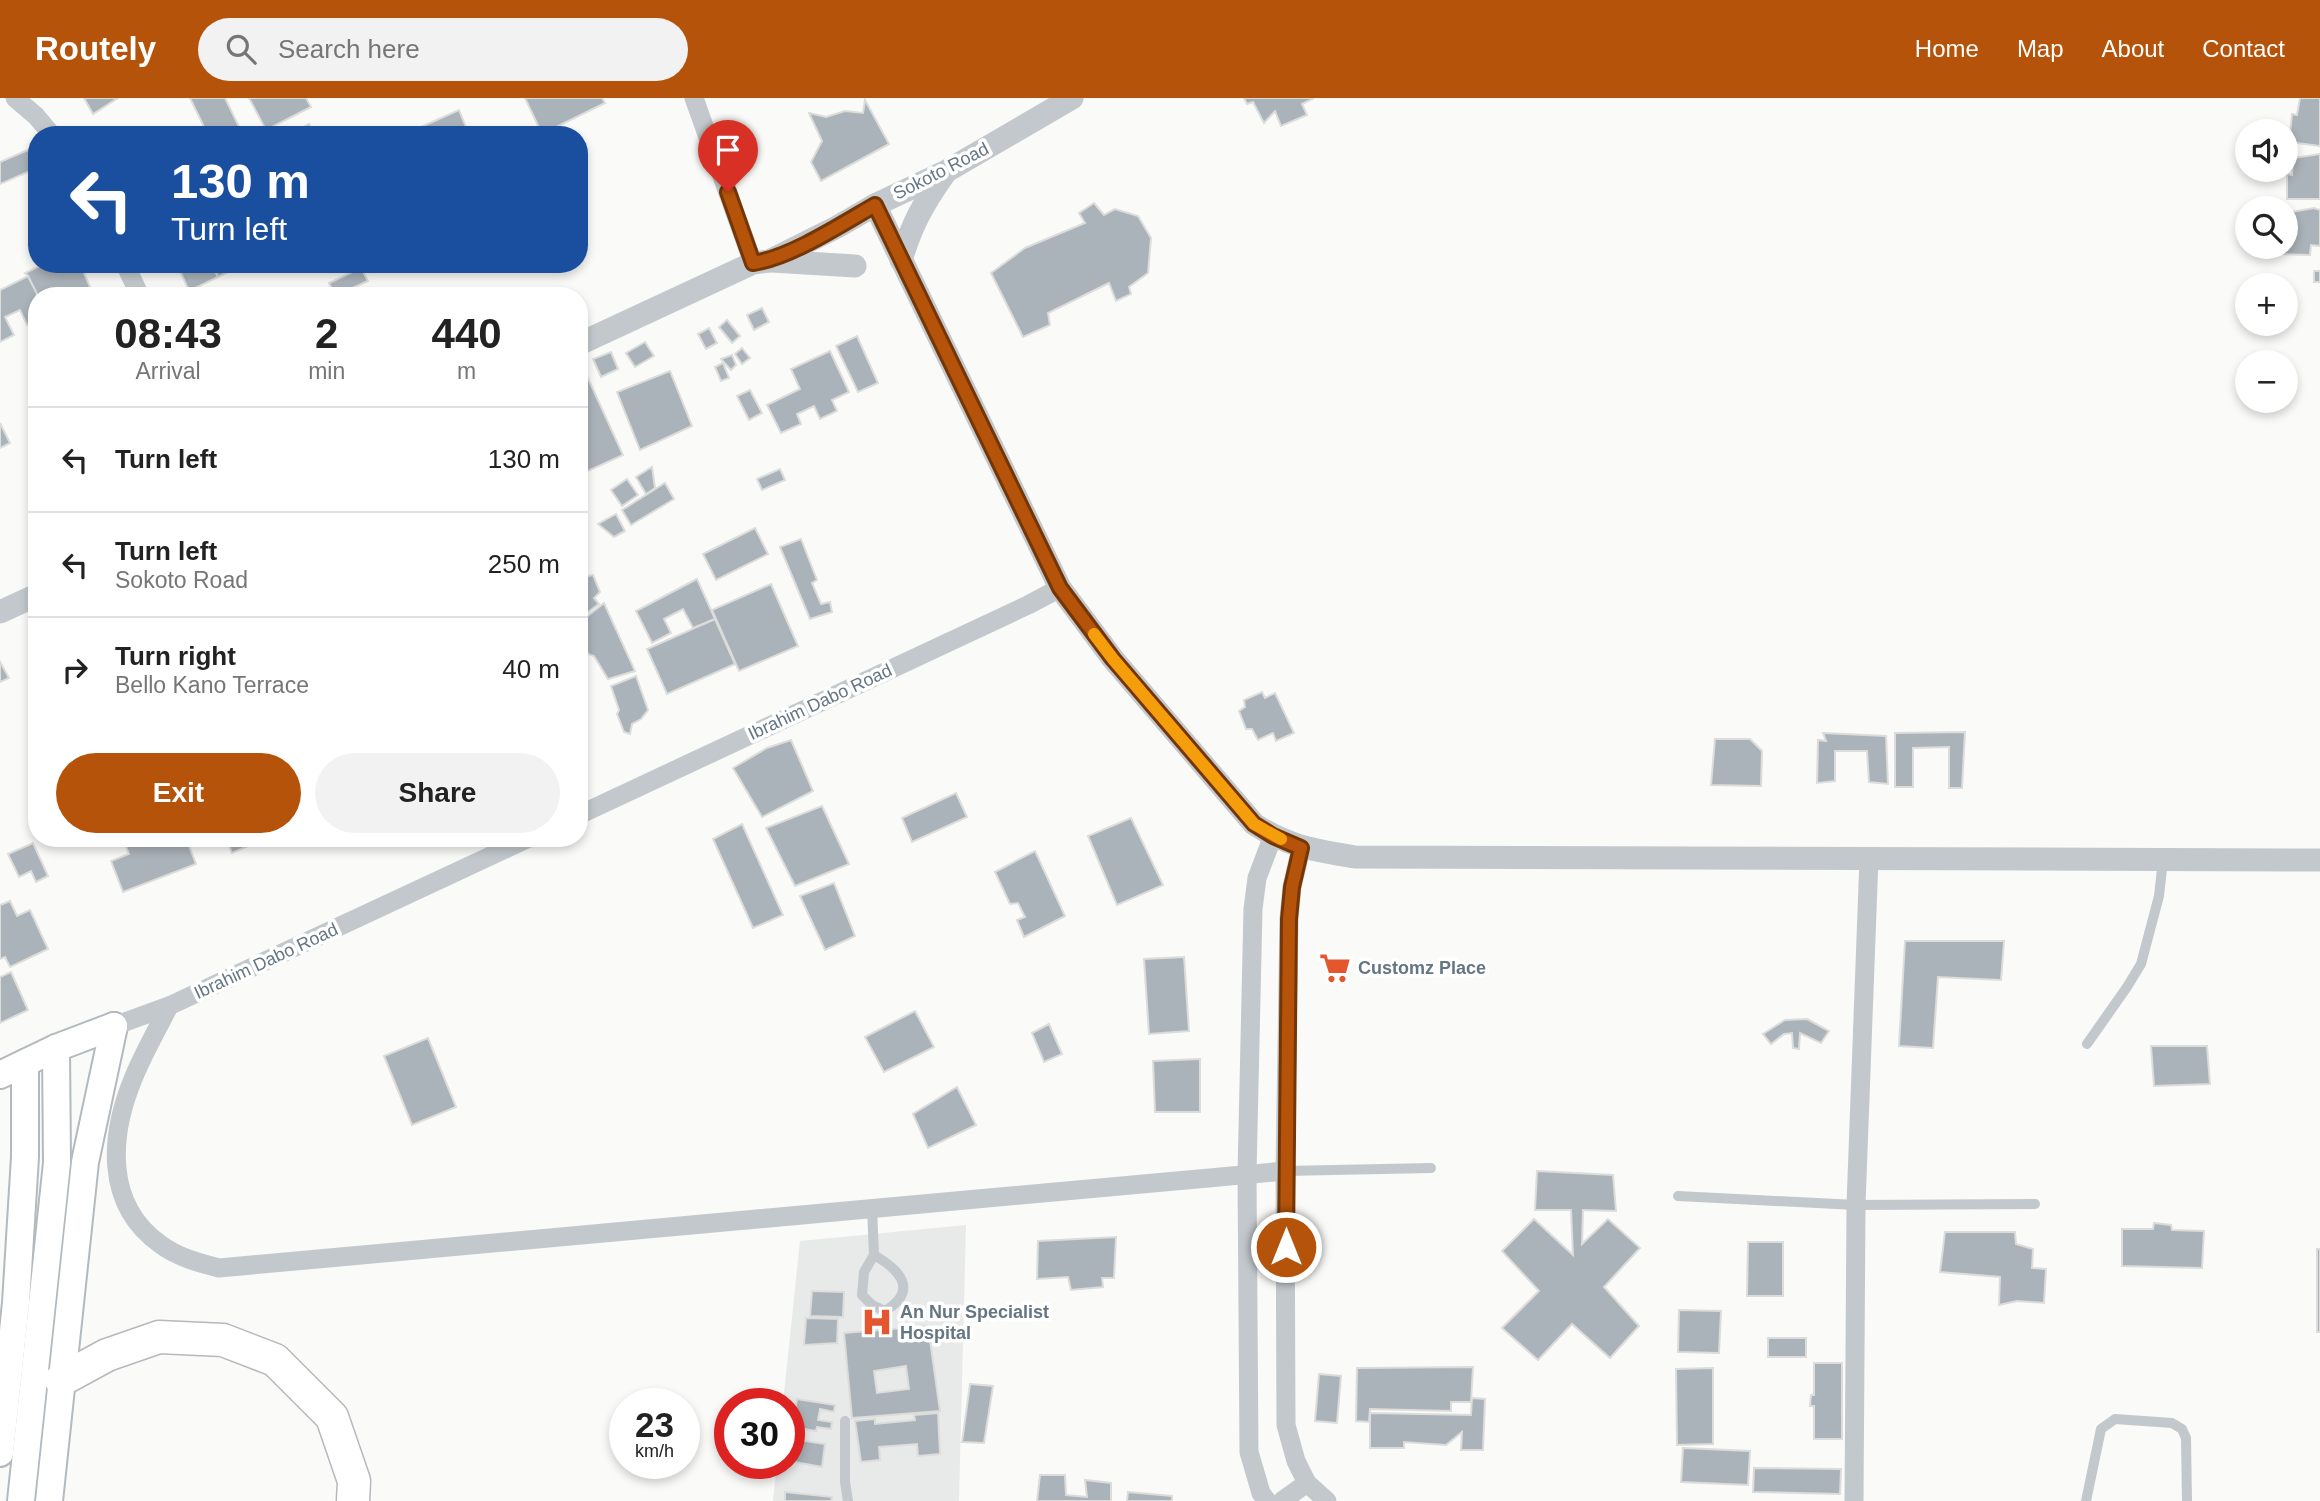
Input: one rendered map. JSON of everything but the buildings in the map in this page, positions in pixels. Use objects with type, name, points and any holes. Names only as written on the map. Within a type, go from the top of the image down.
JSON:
[{"type":"highway","points":[[61,1380],[107,1355],[159,1337],[223,1340],[275,1360],[332,1417],[354,1481],[353,1501]]},
{"type":"main road","name":"Ibrahim Dabo Road","points":[[0,1075],[56,1048],[114,1026]]},
{"type":"main road","points":[[49,1501],[85,1161],[114,1026]]},
{"type":"main road","points":[[21,1501],[57,1163],[56,1048]]},
{"type":"main road","points":[[0,1453],[2,1410],[16,1303],[23,1184],[25,1063]]},
{"type":"street","points":[[15,98],[44,126]]},
{"type":"street","points":[[694,98],[761,262],[855,266]]},
{"type":"street","name":"Sokoto Road","points":[[588,340],[837,227],[875,205],[945,172],[1072,98]]},
{"type":"street","points":[[901,260],[912,224],[945,172]]},
{"type":"street","points":[[875,205],[1060,588],[1113,659],[1254,824],[1273,836],[1301,848],[1355,857],[2320,860]]},
{"type":"street","name":"Ibrahim Dabo Road","points":[[588,811],[1060,588]]},
{"type":"street","points":[[0,612],[28,599]]},
{"type":"street","points":[[1267,1501],[1261,1493],[1249,1452],[1247,1174],[1253,909],[1257,878],[1273,836]]},
{"type":"street","name":"Ibrahim Dabo Road","points":[[114,1026],[169,1006],[510,847]]},
{"type":"street","points":[[1301,848],[1292,887],[1289,919],[1285,1171],[1286,1425],[1296,1461],[1307,1483],[1327,1501]]},
{"type":"street","points":[[1854,1501],[1856,1205],[1869,858]]},
{"type":"street","points":[[169,1006],[133,1079],[116,1142],[115,1169],[121,1195],[135,1221],[160,1244],[201,1263],[219,1268],[1285,1171]]},
{"type":"street","points":[[1282,1501],[1307,1483]]},
{"type":"lane","points":[[2087,1044],[2141,964],[2159,896],[2163,860]]},
{"type":"lane","points":[[1285,1171],[1431,1168]]},
{"type":"lane","points":[[1678,1196],[1856,1205],[2035,1204]]},
{"type":"lane","points":[[872,1208],[874,1255],[864,1272],[862,1295],[872,1305],[885,1311],[896,1304],[903,1292],[902,1278],[895,1269],[874,1255]]},
{"type":"lane","points":[[2086,1501],[2101,1429],[2115,1419],[2172,1423],[2182,1429],[2186,1438],[2187,1501]]},
{"type":"lane","points":[[845,1421],[845,1482],[848,1501]]},
{"type":"shaded area","name":"An Nur Specialist Hospital","points":[[966,1225],[959,1501],[773,1501],[775,1479],[805,1479],[805,1388],[785,1388],[800,1241]]},
{"type":"slow traffic","points":[[1094,634],[1254,824],[1281,839]]},
{"type":"place","name":"Customz Place","points":[[1335,968]]},
{"type":"place","name":"An Nur Specialist Hospital","points":[[877,1322]]},
{"type":"route","points":[[728,192],[753,263],[769,261],[875,205],[1060,588],[1113,659],[1254,824],[1301,848],[1292,887],[1289,919],[1286,1247]]}]
